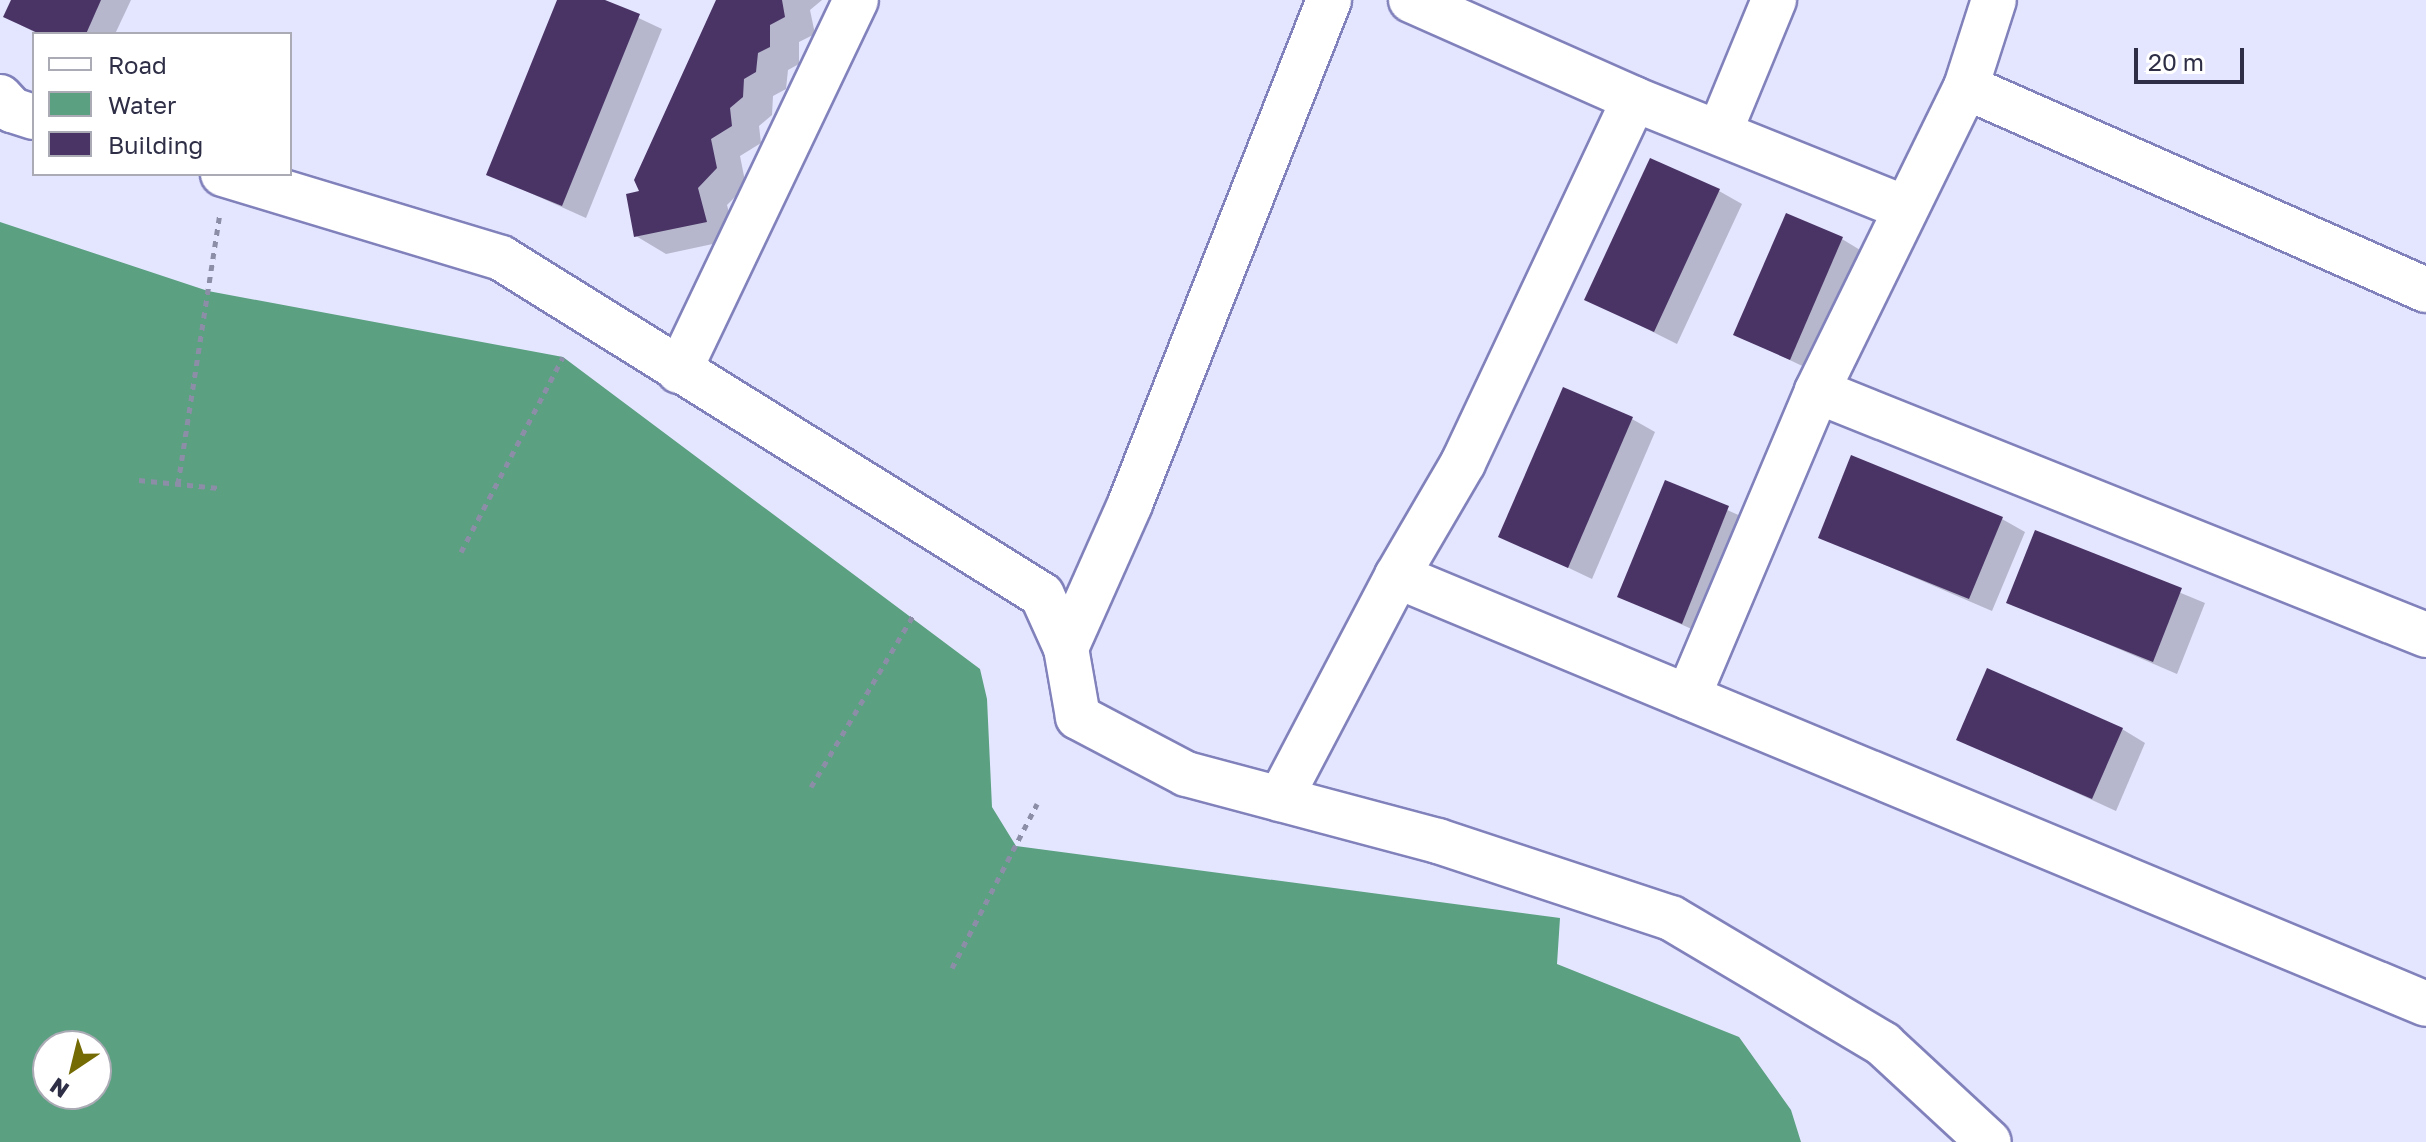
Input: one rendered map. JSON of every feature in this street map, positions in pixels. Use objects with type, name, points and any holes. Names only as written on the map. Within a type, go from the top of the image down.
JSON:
[{"type":"street","points":[[679,371],[856,0]]},
{"type":"street","points":[[1066,648],[1130,504],[1329,0]]},
{"type":"street","points":[[1411,0],[1634,99],[1720,131],[1905,208]]},
{"type":"street","points":[[1720,131],[1774,0]]},
{"type":"street","points":[[1688,697],[1817,391],[1966,87],[1994,0]]},
{"type":"street","points":[[1966,87],[2426,290]]},
{"type":"street","points":[[0,97],[12,110],[32,116]]},
{"type":"street","points":[[1280,799],[1397,576],[1463,463],[1634,99]]},
{"type":"street","points":[[222,191],[501,258],[1042,595],[1066,648],[1078,717],[1186,774],[1438,841],[1671,918],[1883,1044],[1989,1142]]},
{"type":"street","points":[[1817,391],[2426,635]]},
{"type":"street","points":[[1397,576],[2426,1004]]},
{"type":"path","points":[[178,484],[222,191]]},
{"type":"path","points":[[461,552],[563,357]]},
{"type":"path","points":[[139,480],[219,488]]},
{"type":"path","points":[[811,787],[913,616]]},
{"type":"path","points":[[952,968],[1037,804]]},
{"type":"water","points":[[0,222],[208,291],[563,357],[980,669],[987,699],[992,807],[1016,846],[1560,918],[1557,964],[1739,1037],[1791,1110],[1801,1142],[0,1142]]},
{"type":"building","points":[[11,0],[101,0],[87,32],[36,32],[3,17]]},
{"type":"building","points":[[557,0],[605,0],[640,14],[562,206],[486,175]]},
{"type":"building","points":[[716,0],[782,0],[785,17],[770,25],[770,47],[758,53],[756,72],[744,79],[743,97],[730,108],[732,126],[711,139],[717,168],[698,188],[707,222],[634,237],[626,194],[639,191],[634,180]]},
{"type":"building","points":[[1650,158],[1720,189],[1654,332],[1584,300]]},
{"type":"building","points":[[1786,213],[1843,237],[1790,360],[1733,335]]},
{"type":"building","points":[[1563,387],[1633,417],[1568,568],[1498,537]]},
{"type":"building","points":[[1851,455],[2003,517],[1969,599],[1818,538]]},
{"type":"building","points":[[1665,480],[1729,506],[1682,624],[1617,597]]},
{"type":"building","points":[[2035,530],[2182,588],[2153,662],[2006,603]]},
{"type":"building","points":[[1987,668],[2123,728],[2092,799],[1956,740]]}]
